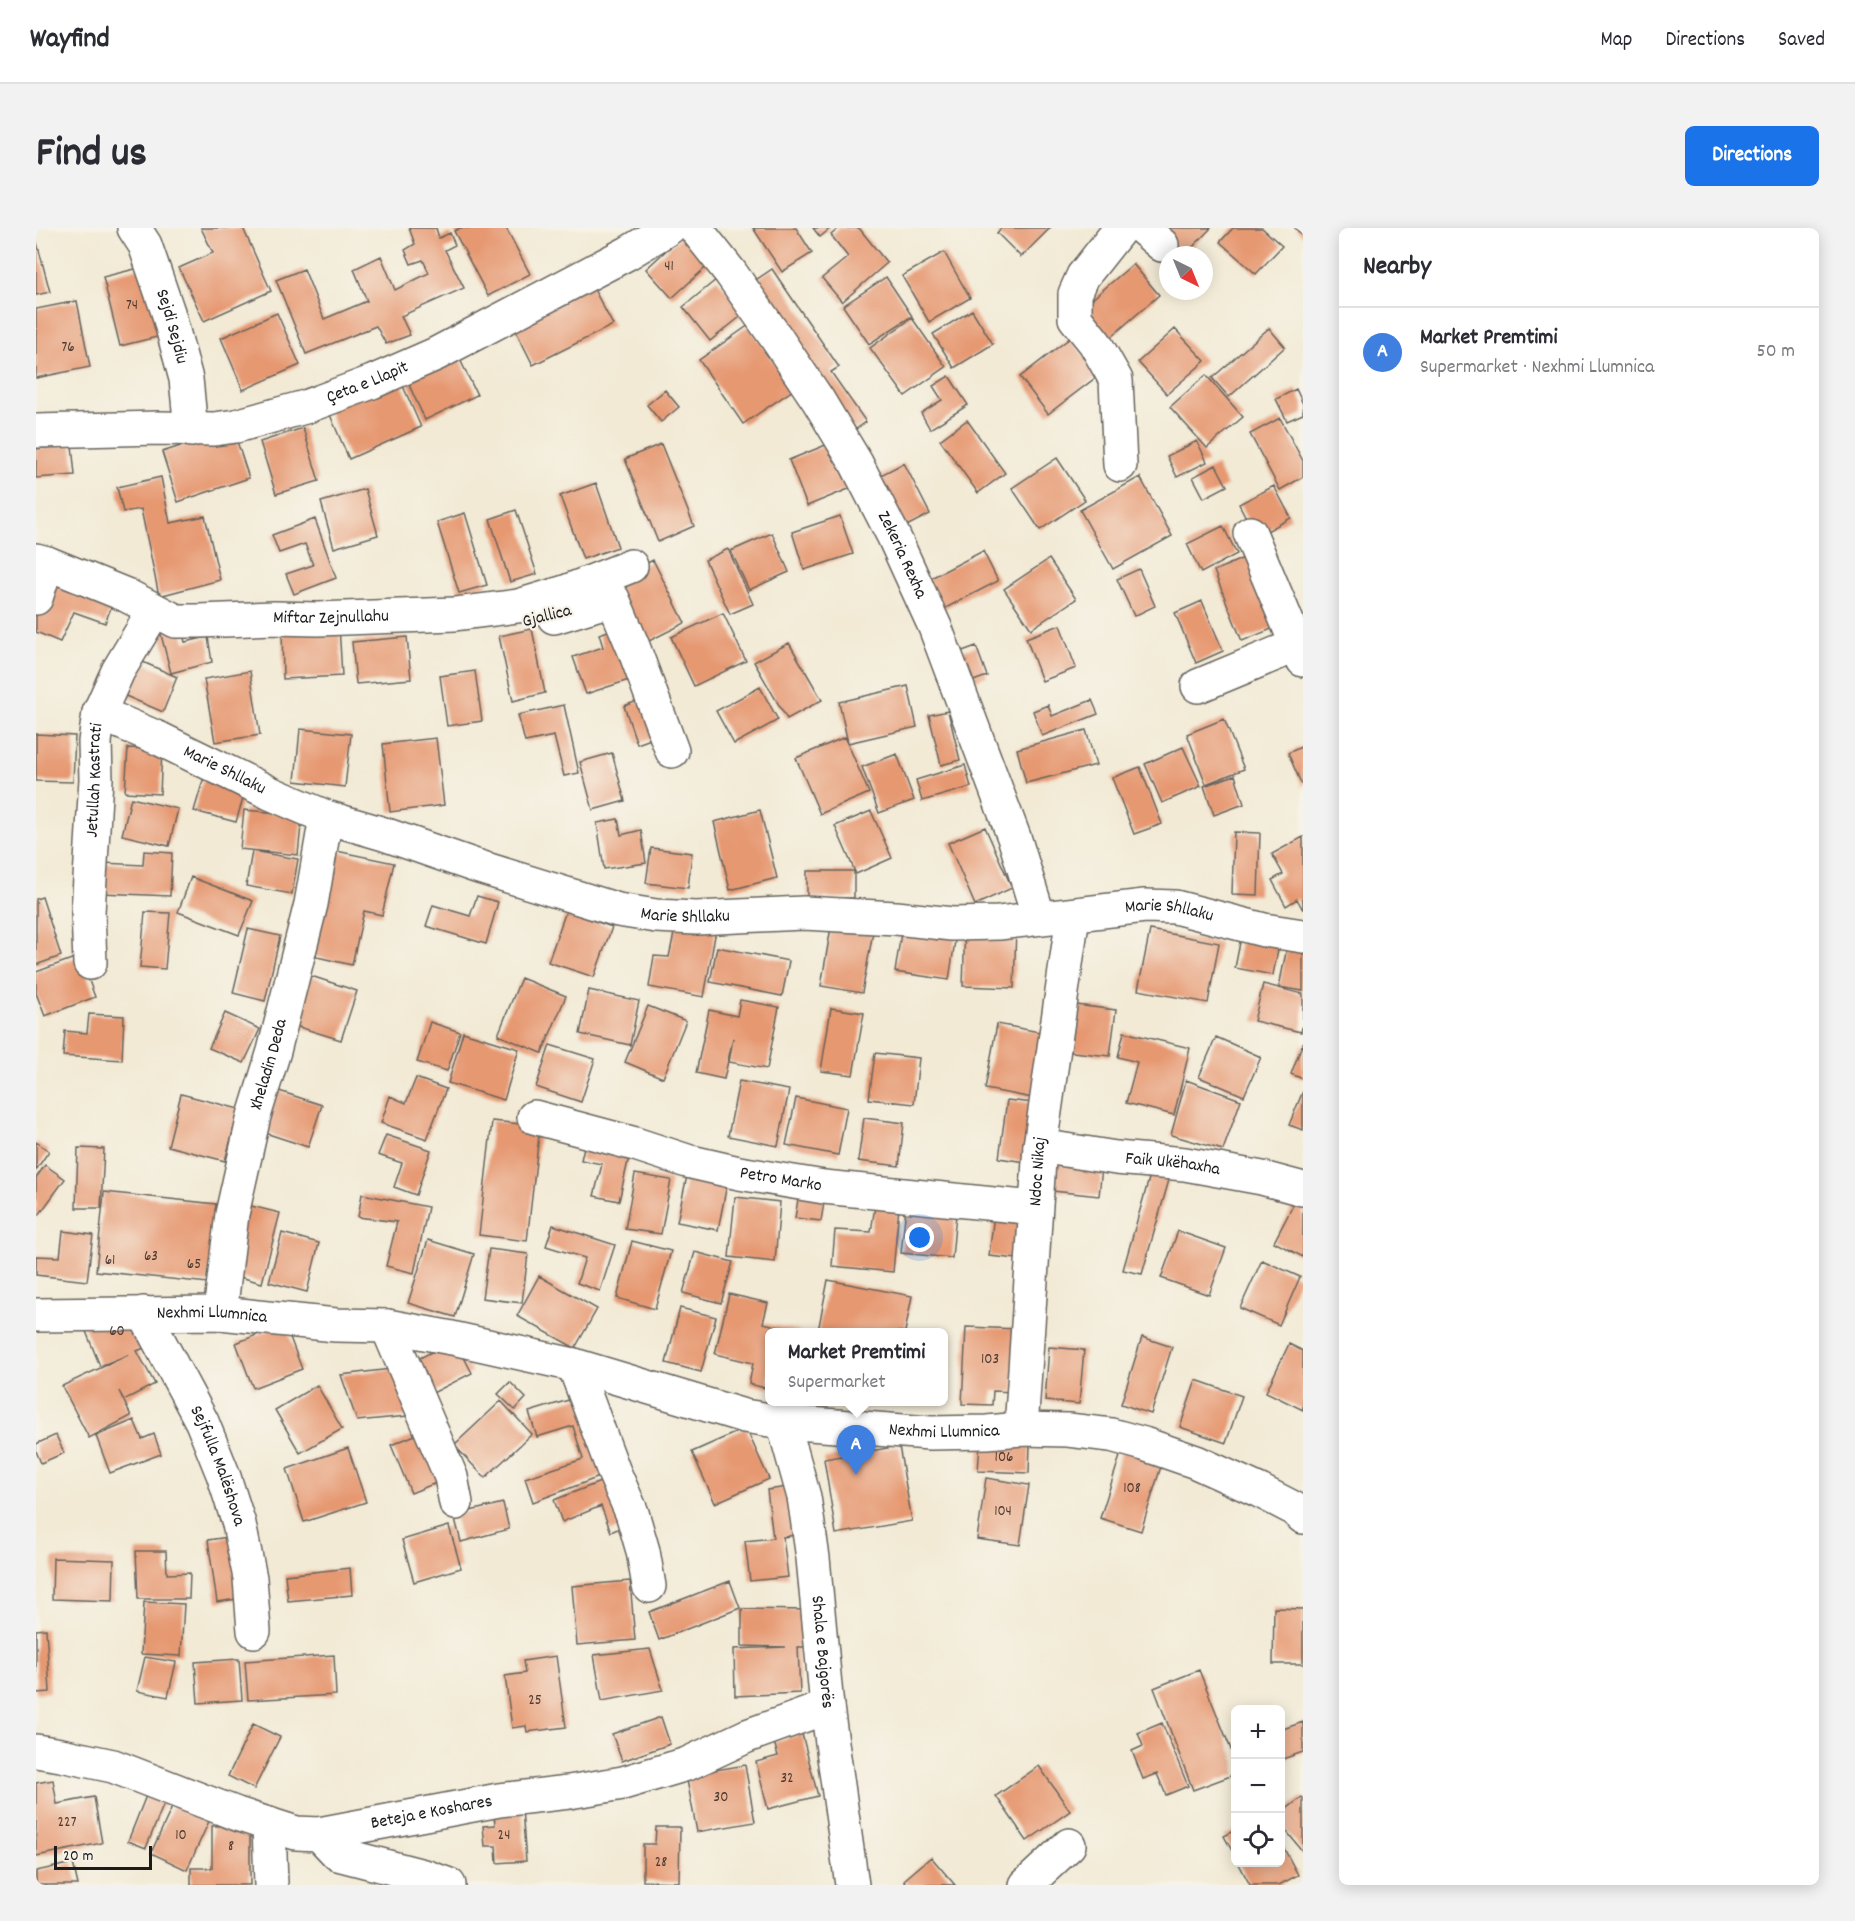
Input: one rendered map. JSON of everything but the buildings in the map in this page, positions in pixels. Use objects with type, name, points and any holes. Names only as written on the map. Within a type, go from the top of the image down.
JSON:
[{"type":"street","name":"Sejdi Sejdiu","points":[[134,228],[145,245],[168,312],[186,379],[190,430]]},
{"type":"street","name":"Çeta e Llapit","points":[[36,431],[159,428],[190,430],[236,426],[305,407],[372,382],[436,354],[628,253],[669,228]]},
{"type":"street","name":"Zekeria Rexha","points":[[695,228],[776,336],[818,400],[856,463],[893,535],[934,627],[1015,840],[1039,918]]},
{"type":"street","points":[[1120,465],[1116,380],[1095,343],[1075,318],[1075,294],[1083,276],[1121,228]]},
{"type":"street","points":[[1198,686],[1300,653],[1250,533]]},
{"type":"street","points":[[36,598],[41,561]]},
{"type":"street","name":"Miftar Zejnullahu","points":[[41,561],[126,596],[177,621],[455,614],[518,606],[565,592],[631,566]]},
{"type":"street","name":"Gjallica","points":[[318,619],[393,633],[446,634],[490,631],[549,618],[613,599],[672,751]]},
{"type":"street","name":"Jetullah Kastrati","points":[[90,963],[88,912],[96,779],[95,742],[99,713],[118,671],[154,611]]},
{"type":"street","name":"Marie Shllaku","points":[[99,713],[326,817],[618,910],[656,916],[696,918],[804,913],[896,918],[952,924],[999,923],[1145,906],[1175,907],[1264,930],[1303,936]]},
{"type":"street","name":"Xheladin Deda","points":[[220,1313],[232,1214],[254,1116],[274,1051],[309,915],[326,817]]},
{"type":"street","name":"Ndoc Nikaj","points":[[1020,1429],[1040,1146],[1073,915]]},
{"type":"street","name":"Petro Marko","points":[[534,1117],[635,1144],[687,1161],[740,1173],[824,1187],[1035,1208]]},
{"type":"street","name":"Faik Ukëhaxha","points":[[1040,1146],[1116,1158],[1185,1164],[1262,1178],[1303,1189]]},
{"type":"street","name":"Sejfulla Malëshova","points":[[144,1313],[202,1422],[223,1473],[239,1524],[250,1578],[254,1631]]},
{"type":"street","name":"Nexhmi Llumnica","points":[[36,1315],[220,1313],[336,1325],[387,1326],[574,1365],[744,1416],[783,1422],[930,1433],[1020,1429],[1068,1430],[1111,1435],[1196,1462],[1260,1491],[1293,1508],[1303,1517]]},
{"type":"street","points":[[387,1326],[451,1477],[456,1503]]},
{"type":"street","points":[[574,1365],[632,1513],[643,1551],[649,1587]]},
{"type":"street","name":"Shala e Bajgorës","points":[[783,1422],[806,1507],[827,1707],[852,1885]]},
{"type":"street","name":"Beteja e Koshares","points":[[36,1751],[113,1766],[237,1814],[296,1833],[319,1834],[499,1800],[623,1783],[687,1764],[747,1736],[827,1707]]},
{"type":"street","points":[[269,1824],[271,1885]]},
{"type":"street","points":[[319,1834],[338,1854],[449,1885]]},
{"type":"street","points":[[1026,1885],[1068,1845]]},
{"type":"place","name":"Market Premtimi","points":[[856,1475]]}]
